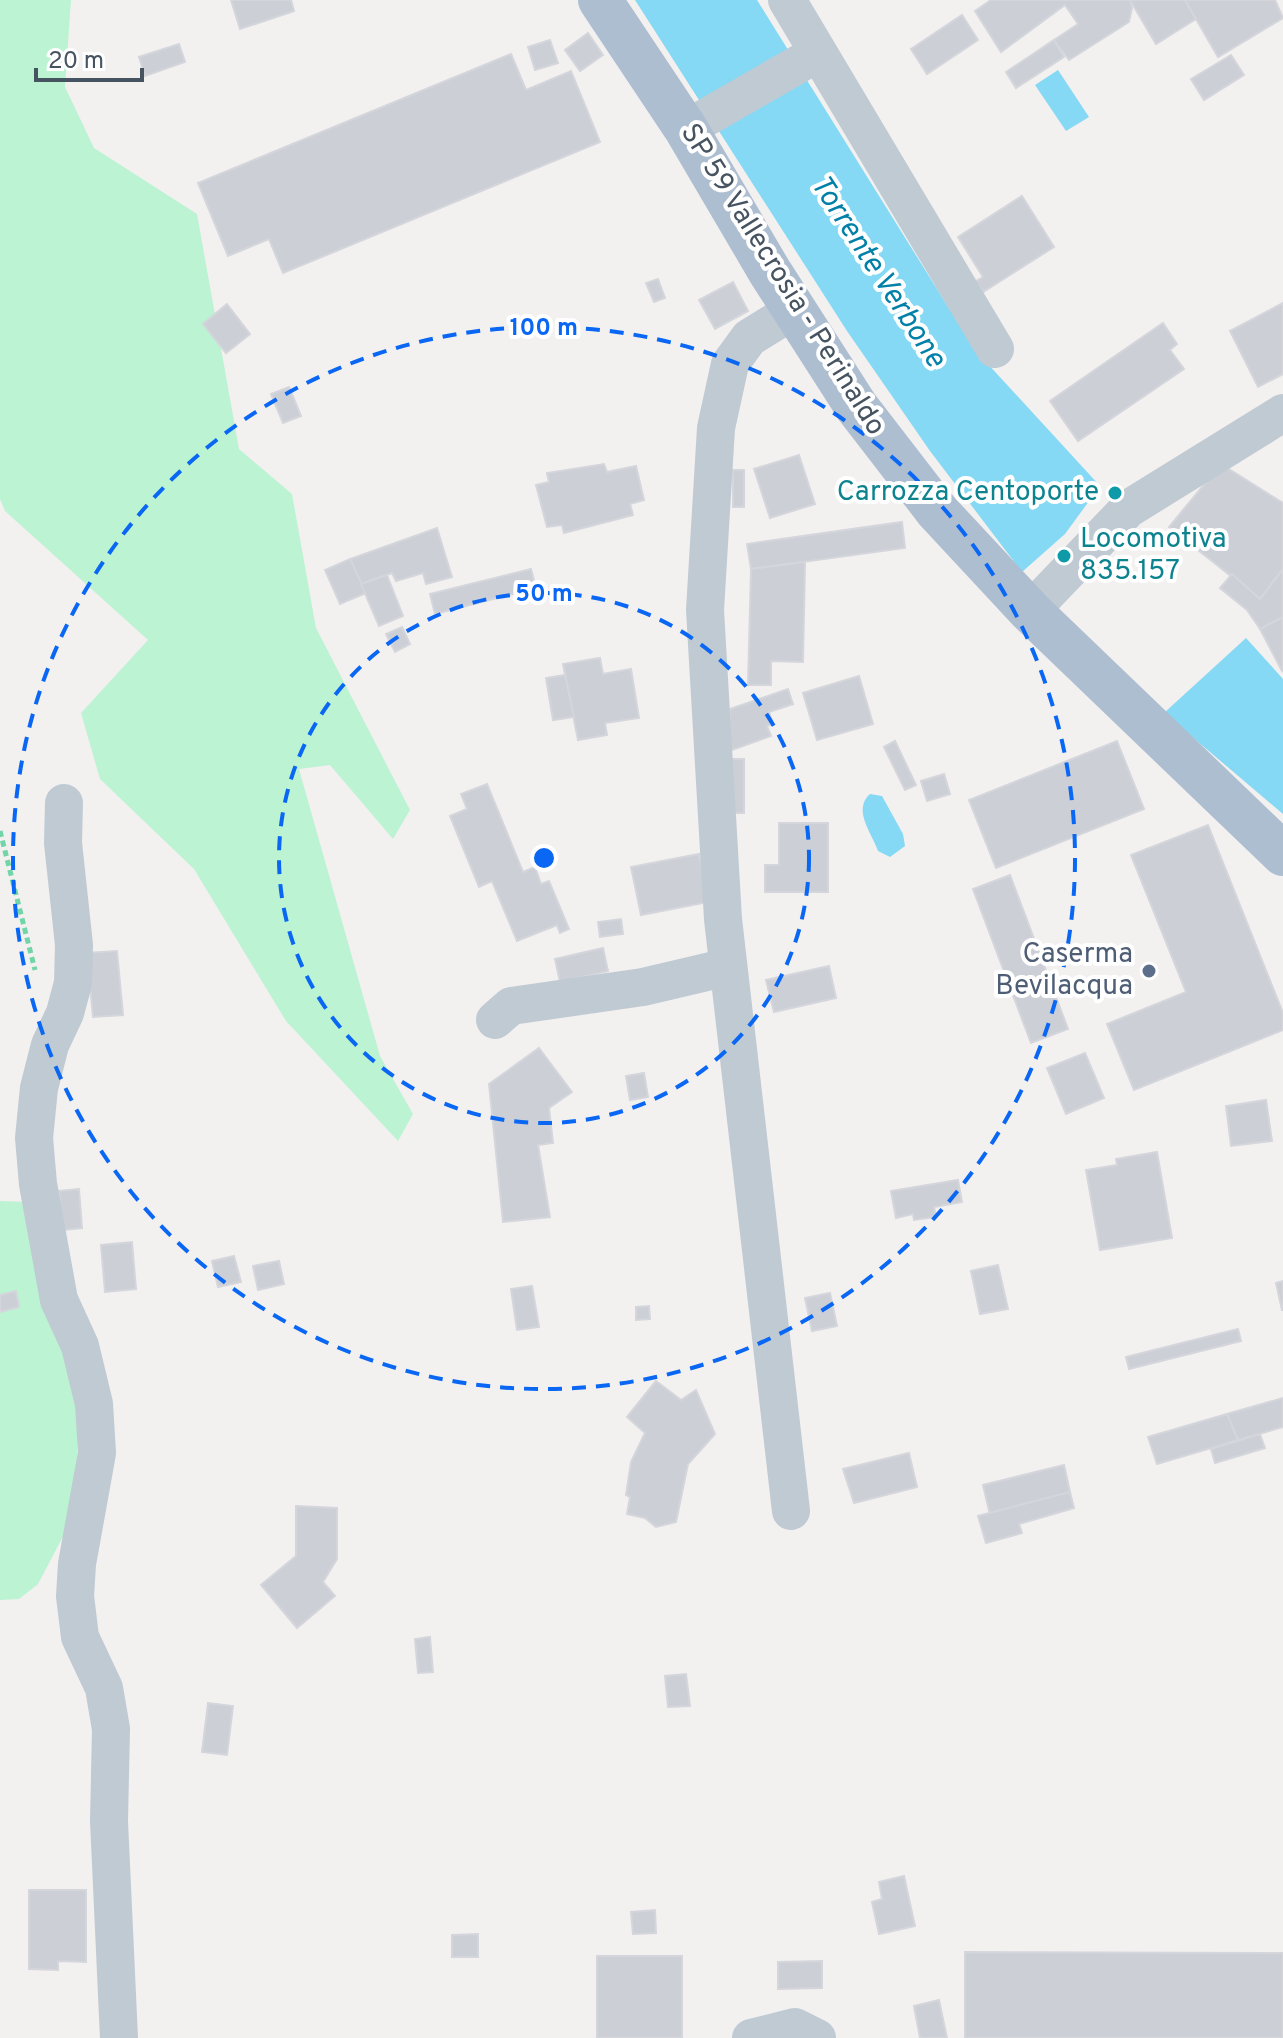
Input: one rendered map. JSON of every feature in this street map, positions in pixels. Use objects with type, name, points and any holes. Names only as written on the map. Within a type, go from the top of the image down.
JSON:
[{"type":"main road","name":"SP 59 Vallecrosia - Perinaldo","points":[[600,0],[694,124],[794,310],[856,406],[937,511],[1030,611],[1283,854]]},
{"type":"street","points":[[787,0],[812,57],[995,349]]},
{"type":"street","points":[[694,124],[812,57]]},
{"type":"street","points":[[791,1511],[728,967],[705,610],[716,428],[730,364],[749,338],[794,310]]},
{"type":"street","points":[[1030,611],[1128,509],[1283,413]]},
{"type":"street","points":[[64,803],[63,843],[74,945],[73,983],[65,1013],[50,1045],[39,1088],[34,1138],[38,1184],[59,1300],[80,1346],[94,1404],[97,1453],[77,1564],[75,1596],[80,1637],[104,1688],[111,1729],[109,1821],[119,2038]]},
{"type":"street","points":[[495,1020],[511,1006],[643,987],[728,967]]},
{"type":"street","points":[[751,2038],[795,2027],[817,2038]]},
{"type":"path","points":[[0,831],[37,981]]},
{"type":"green space","points":[[0,0],[71,0],[65,87],[94,148],[197,214],[239,449],[292,494],[316,628],[410,810],[393,839],[330,765],[299,769],[380,1056],[413,1114],[398,1141],[286,1021],[194,869],[100,779],[81,713],[148,640],[5,511],[0,499]]},
{"type":"green space","points":[[0,1201],[27,1202],[79,1401],[77,1459],[68,1527],[38,1584],[19,1599],[0,1600]]},
{"type":"water","name":"Torrente Verbone","points":[[635,0],[757,0],[975,350],[1100,486],[1065,534],[1022,572],[930,451],[847,331]]},
{"type":"water","points":[[1058,70],[1089,117],[1066,131],[1035,85]]},
{"type":"water","points":[[1246,638],[1283,679],[1283,814],[1164,713]]},
{"type":"water","points":[[870,794],[882,796],[903,834],[905,846],[890,857],[878,851],[865,822],[863,807]]},
{"type":"building","points":[[231,0],[291,0],[294,11],[240,29]]},
{"type":"building","points":[[991,0],[1130,0],[1132,8],[1129,22],[1069,60],[1054,40],[1078,24],[1065,5],[1001,52],[975,11]]},
{"type":"building","points":[[1130,0],[1185,0],[1196,19],[1156,44]]},
{"type":"building","points":[[1185,0],[1275,0],[1283,18],[1218,57]]},
{"type":"building","points":[[962,15],[978,40],[927,74],[911,49]]},
{"type":"building","points":[[588,33],[603,55],[580,71],[565,50]]},
{"type":"building","points":[[550,40],[558,63],[535,70],[528,47]]},
{"type":"building","points":[[1054,40],[1064,57],[1016,88],[1006,72]]},
{"type":"building","points":[[179,44],[185,62],[145,76],[139,57]]},
{"type":"building","points":[[511,54],[526,90],[571,71],[600,142],[283,273],[269,239],[228,256],[198,183]]},
{"type":"building","points":[[1231,55],[1244,75],[1204,100],[1191,79]]},
{"type":"building","points":[[1022,196],[1054,247],[983,292],[976,281],[983,277],[958,237]]},
{"type":"building","points":[[658,279],[665,298],[654,302],[646,283]]},
{"type":"building","points":[[733,282],[748,311],[715,329],[699,300]]},
{"type":"building","points":[[1283,303],[1283,374],[1258,387],[1230,331]]},
{"type":"building","points":[[227,304],[250,334],[226,353],[203,324]]},
{"type":"building","points":[[1163,323],[1177,344],[1170,350],[1184,369],[1078,441],[1050,401]]},
{"type":"building","points":[[289,387],[301,416],[283,423],[271,394]]},
{"type":"building","points":[[799,455],[815,504],[770,518],[754,469]]},
{"type":"building","points":[[604,464],[607,472],[636,466],[644,500],[630,504],[633,515],[564,533],[562,525],[547,527],[536,485],[549,482],[547,473]]},
{"type":"building","points":[[1221,464],[1283,503],[1283,569],[1260,599],[1169,527]]},
{"type":"building","points":[[733,470],[744,470],[744,507],[733,507]]},
{"type":"building","points":[[902,522],[905,548],[751,569],[747,544]]},
{"type":"building","points":[[437,528],[452,577],[426,584],[423,573],[396,581],[392,573],[361,584],[350,559]]},
{"type":"building","points":[[350,559],[366,593],[340,604],[325,570]]},
{"type":"building","points":[[805,562],[803,662],[771,661],[771,685],[748,685],[751,569]]},
{"type":"building","points":[[531,569],[536,588],[435,614],[430,594]]},
{"type":"building","points":[[1283,569],[1283,617],[1260,629],[1247,610],[1220,588],[1232,574],[1260,599]]},
{"type":"building","points":[[387,575],[403,616],[379,626],[361,584]]},
{"type":"building","points":[[1283,617],[1283,670],[1282,671],[1260,629]]},
{"type":"building","points":[[402,627],[410,644],[395,652],[386,634]]},
{"type":"building","points":[[600,658],[603,674],[631,669],[639,718],[605,723],[607,735],[578,740],[563,664]]},
{"type":"building","points":[[565,675],[574,717],[553,720],[546,678]]},
{"type":"building","points":[[859,676],[873,724],[817,740],[803,693]]},
{"type":"building","points":[[788,689],[793,704],[769,712],[773,724],[767,726],[771,736],[729,751],[730,709]]},
{"type":"building","points":[[895,741],[916,785],[905,790],[884,747]]},
{"type":"building","points":[[1117,741],[1144,809],[996,868],[969,800]]},
{"type":"building","points":[[731,759],[744,759],[744,813],[732,813]]},
{"type":"building","points":[[944,774],[950,794],[927,801],[921,781]]},
{"type":"building","points":[[487,784],[523,872],[535,867],[541,884],[549,881],[569,929],[560,933],[557,925],[517,941],[492,881],[479,887],[450,816],[467,809],[461,794]]},
{"type":"building","points":[[779,823],[828,823],[828,892],[765,892],[765,865],[779,865]]},
{"type":"building","points":[[1208,825],[1283,1013],[1283,1030],[1134,1090],[1107,1024],[1186,992],[1131,855]]},
{"type":"building","points":[[699,854],[708,902],[641,915],[631,867]]},
{"type":"building","points":[[1010,875],[1068,1029],[1031,1043],[973,889]]},
{"type":"building","points":[[621,919],[623,934],[600,937],[598,922]]},
{"type":"building","points":[[603,948],[608,971],[560,982],[555,959]]},
{"type":"building","points":[[117,951],[123,1015],[93,1017],[87,953]]},
{"type":"building","points":[[829,966],[836,998],[774,1012],[766,980]]},
{"type":"building","points":[[539,1048],[572,1092],[549,1108],[553,1143],[538,1145],[550,1217],[503,1222],[489,1084]]},
{"type":"building","points":[[1085,1053],[1104,1098],[1066,1114],[1047,1068]]},
{"type":"building","points":[[644,1073],[648,1097],[630,1100],[626,1076]]},
{"type":"building","points":[[1266,1100],[1272,1141],[1231,1146],[1226,1106]]},
{"type":"building","points":[[1157,1152],[1172,1238],[1100,1250],[1086,1170],[1117,1165],[1116,1159]]},
{"type":"building","points":[[958,1180],[962,1202],[934,1207],[936,1217],[914,1220],[913,1214],[896,1218],[891,1191]]},
{"type":"building","points":[[79,1189],[82,1228],[63,1230],[59,1191]]},
{"type":"building","points":[[132,1242],[136,1289],[105,1292],[101,1245]]},
{"type":"building","points":[[234,1256],[241,1282],[218,1287],[212,1261]]},
{"type":"building","points":[[279,1261],[284,1284],[258,1290],[253,1266]]},
{"type":"building","points":[[998,1265],[1008,1309],[980,1314],[971,1271]]},
{"type":"building","points":[[1283,1281],[1283,1310],[1282,1310],[1276,1283]]},
{"type":"building","points":[[532,1286],[539,1327],[517,1330],[511,1289]]},
{"type":"building","points":[[16,1291],[19,1307],[0,1312],[0,1295]]},
{"type":"building","points":[[830,1293],[837,1326],[812,1331],[805,1298]]},
{"type":"building","points":[[649,1306],[650,1319],[636,1320],[636,1307]]},
{"type":"building","points":[[1238,1329],[1241,1341],[1129,1369],[1126,1357]]},
{"type":"building","points":[[656,1381],[681,1400],[696,1390],[715,1434],[688,1464],[676,1522],[656,1527],[645,1518],[627,1514],[630,1497],[626,1495],[631,1462],[645,1433],[627,1417]]},
{"type":"building","points":[[1283,1398],[1283,1427],[1238,1440],[1227,1414]]},
{"type":"building","points":[[1227,1414],[1238,1440],[1157,1464],[1148,1437]]},
{"type":"building","points":[[1260,1434],[1265,1448],[1215,1463],[1211,1449]]},
{"type":"building","points":[[909,1453],[917,1487],[854,1503],[843,1469]]},
{"type":"building","points":[[1064,1465],[1070,1492],[990,1515],[983,1485]]},
{"type":"building","points":[[1070,1492],[1074,1508],[1019,1524],[1022,1533],[986,1543],[978,1516]]},
{"type":"building","points":[[296,1506],[337,1508],[337,1559],[323,1582],[335,1596],[297,1628],[261,1585],[296,1556]]},
{"type":"building","points":[[430,1637],[433,1672],[418,1673],[415,1639]]},
{"type":"building","points":[[686,1674],[690,1706],[668,1707],[665,1676]]},
{"type":"building","points":[[208,1703],[233,1706],[227,1755],[202,1752]]},
{"type":"building","points":[[904,1876],[915,1926],[879,1934],[872,1902],[882,1899],[879,1882]]},
{"type":"building","points":[[29,1890],[86,1890],[86,1962],[58,1961],[58,1970],[29,1969]]},
{"type":"building","points":[[655,1910],[656,1933],[633,1934],[631,1912]]},
{"type":"building","points":[[478,1934],[478,1957],[452,1957],[452,1935]]},
{"type":"building","points":[[965,1952],[1283,1953],[1283,2038],[965,2038]]},
{"type":"building","points":[[597,1956],[682,1956],[682,2038],[597,2038]]},
{"type":"building","points":[[822,1961],[822,1988],[778,1989],[778,1962]]},
{"type":"building","points":[[939,2000],[947,2038],[920,2038],[914,2006]]},
{"type":"place","name":"Carrozza Centoporte","points":[[1115,493]]},
{"type":"place","name":"Locomotiva 835.157","points":[[1064,556]]},
{"type":"place","name":"Caserma Bevilacqua","points":[[1149,971]]}]
